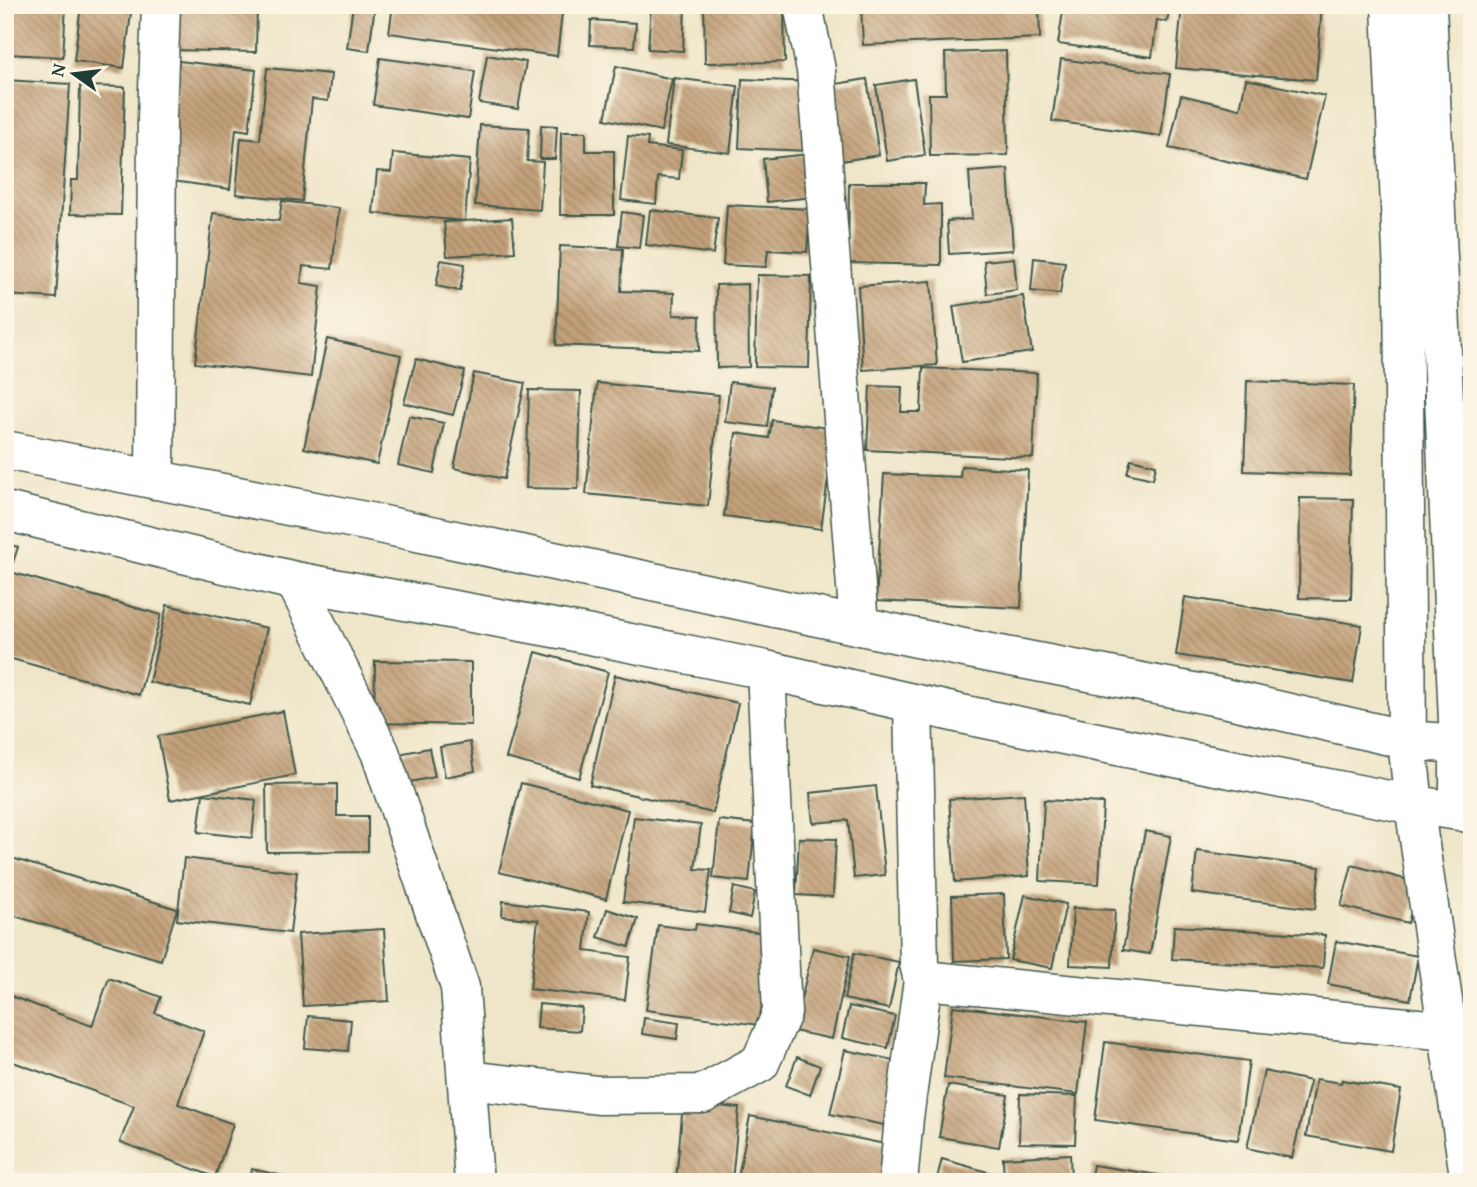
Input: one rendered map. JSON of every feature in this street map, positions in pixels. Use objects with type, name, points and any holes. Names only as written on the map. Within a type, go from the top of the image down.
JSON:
[{"type":"street","points":[[155,480],[157,117],[161,5]]},
{"type":"street","points":[[803,5],[816,70],[859,625]]},
{"type":"street","points":[[1391,5],[1403,274],[1407,740],[1414,805],[1448,1031],[1466,1112],[1470,1182]]},
{"type":"street","points":[[5,511],[296,581],[565,630],[1190,761],[1465,813],[1466,746],[1427,5]]},
{"type":"street","points":[[5,450],[365,521],[859,625],[1224,698],[1407,740],[1466,746]]},
{"type":"street","points":[[296,581],[380,752],[460,987],[474,1182]]},
{"type":"street","points":[[468,1080],[598,1095],[703,1094],[760,1063],[782,1013],[766,670]]},
{"type":"street","points":[[898,1182],[923,980],[919,964],[913,703]]},
{"type":"street","points":[[923,980],[1448,1031]]},
{"type":"building","points":[[9,5],[66,5],[63,57],[8,54]]},
{"type":"building","points":[[81,5],[132,5],[124,68],[74,61]]},
{"type":"building","points":[[174,5],[257,5],[256,52],[173,50]]},
{"type":"building","points":[[353,5],[375,5],[369,51],[347,48]]},
{"type":"building","points":[[393,5],[563,5],[557,56],[389,33]]},
{"type":"building","points":[[704,5],[784,5],[785,62],[705,63]]},
{"type":"building","points":[[861,5],[1039,5],[1040,38],[863,45]]},
{"type":"building","points":[[1064,5],[1170,5],[1167,22],[1157,20],[1152,57],[1058,44]]},
{"type":"building","points":[[1182,5],[1322,5],[1316,80],[1176,68]]},
{"type":"building","points":[[651,6],[685,8],[683,51],[648,49]]},
{"type":"building","points":[[591,20],[636,23],[634,47],[590,45]]},
{"type":"building","points":[[1006,51],[1008,155],[930,156],[929,94],[946,94],[945,53]]},
{"type":"building","points":[[487,55],[526,62],[518,109],[479,103]]},
{"type":"building","points":[[380,58],[475,71],[468,119],[373,105]]},
{"type":"building","points":[[1061,59],[1170,74],[1161,136],[1052,121]]},
{"type":"building","points":[[179,61],[256,70],[249,131],[236,129],[230,189],[165,180]]},
{"type":"building","points":[[616,66],[672,79],[661,131],[605,119]]},
{"type":"building","points":[[267,68],[331,74],[328,101],[312,99],[302,201],[236,194],[241,138],[260,140]]},
{"type":"building","points":[[674,78],[738,86],[730,153],[666,145]]},
{"type":"building","points":[[742,79],[813,82],[810,151],[739,148]]},
{"type":"building","points":[[867,79],[879,155],[841,161],[830,85]]},
{"type":"building","points":[[914,79],[925,155],[887,161],[876,85]]},
{"type":"building","points":[[1246,79],[1325,96],[1306,179],[1169,148],[1181,95],[1240,109]]},
{"type":"building","points":[[5,80],[70,84],[56,298],[5,295]]},
{"type":"building","points":[[80,86],[125,87],[121,215],[70,214],[71,180],[78,180]]},
{"type":"building","points":[[480,125],[529,128],[527,161],[543,162],[540,210],[475,205]]},
{"type":"building","points":[[541,125],[557,126],[555,159],[540,159]]},
{"type":"building","points":[[561,132],[586,132],[586,151],[614,151],[614,215],[560,215]]},
{"type":"building","points":[[628,136],[648,138],[647,146],[682,150],[679,179],[658,177],[656,204],[621,200]]},
{"type":"building","points":[[393,153],[470,160],[465,221],[373,213],[377,171],[391,172]]},
{"type":"building","points":[[808,154],[813,197],[767,202],[763,159]]},
{"type":"building","points":[[1008,169],[1013,250],[949,254],[947,221],[972,219],[969,172]]},
{"type":"building","points":[[849,183],[925,183],[924,205],[941,204],[941,265],[848,263]]},
{"type":"building","points":[[282,201],[339,208],[332,269],[303,266],[301,283],[321,286],[311,377],[195,363],[213,213],[279,221]]},
{"type":"building","points":[[727,205],[810,209],[807,252],[768,250],[766,267],[723,265]]},
{"type":"building","points":[[650,210],[718,218],[713,254],[646,245]]},
{"type":"building","points":[[622,212],[643,215],[639,248],[618,246]]},
{"type":"building","points":[[512,218],[515,252],[447,256],[444,222]]},
{"type":"building","points":[[560,246],[623,249],[621,291],[674,293],[673,315],[700,316],[699,351],[556,345]]},
{"type":"building","points":[[1014,258],[1017,290],[987,294],[984,261]]},
{"type":"building","points":[[1034,258],[1065,262],[1060,294],[1031,291]]},
{"type":"building","points":[[441,260],[465,264],[460,291],[436,286]]},
{"type":"building","points":[[757,275],[811,276],[809,368],[755,367]]},
{"type":"building","points":[[931,281],[937,365],[863,370],[858,286]]},
{"type":"building","points":[[748,284],[749,367],[717,368],[716,285]]},
{"type":"building","points":[[1023,296],[1032,352],[962,362],[953,306]]},
{"type":"building","points":[[327,339],[401,355],[377,464],[304,448]]},
{"type":"building","points":[[416,359],[465,371],[453,415],[404,403]]},
{"type":"building","points":[[923,368],[1037,373],[1033,458],[867,450],[870,386],[902,387],[901,412],[921,412]]},
{"type":"building","points":[[474,373],[525,383],[504,479],[454,468]]},
{"type":"building","points":[[1247,381],[1354,385],[1350,475],[1244,471]]},
{"type":"building","points":[[730,382],[772,387],[767,427],[725,422]]},
{"type":"building","points":[[597,383],[719,395],[708,506],[586,494]]},
{"type":"building","points":[[529,390],[581,391],[578,489],[526,488]]},
{"type":"building","points":[[409,416],[444,423],[434,473],[398,465]]},
{"type":"building","points":[[772,420],[835,429],[821,529],[724,516],[736,433],[769,438]]},
{"type":"building","points":[[1131,459],[1156,465],[1153,479],[1127,473]]},
{"type":"building","points":[[961,466],[1028,470],[1021,608],[876,601],[884,474],[960,477]]},
{"type":"building","points":[[1300,498],[1353,499],[1351,599],[1299,598]]},
{"type":"building","points":[[5,543],[18,547],[6,584],[5,584]]},
{"type":"building","points":[[14,573],[161,615],[139,695],[5,657],[5,603]]},
{"type":"building","points":[[1185,597],[1362,625],[1353,683],[1176,655]]},
{"type":"building","points":[[167,605],[267,628],[250,705],[149,682]]},
{"type":"building","points":[[536,652],[608,672],[579,778],[506,758]]},
{"type":"building","points":[[375,661],[471,662],[471,725],[374,723]]},
{"type":"building","points":[[615,675],[738,703],[713,813],[590,785]]},
{"type":"building","points":[[283,711],[295,775],[170,800],[158,736]]},
{"type":"building","points":[[470,742],[475,771],[445,777],[440,747]]},
{"type":"building","points":[[429,748],[435,777],[405,783],[399,754]]},
{"type":"building","points":[[521,783],[628,810],[606,899],[499,872]]},
{"type":"building","points":[[337,784],[337,816],[368,816],[368,851],[267,852],[266,785]]},
{"type":"building","points":[[876,786],[885,875],[854,878],[848,820],[813,823],[810,793]]},
{"type":"building","points":[[203,794],[256,800],[252,838],[198,832]]},
{"type":"building","points":[[1024,794],[1029,876],[955,882],[949,799]]},
{"type":"building","points":[[1044,800],[1103,803],[1099,884],[1040,881]]},
{"type":"building","points":[[634,817],[701,825],[695,869],[711,870],[705,912],[623,902]]},
{"type":"building","points":[[719,820],[755,824],[749,882],[713,878]]},
{"type":"building","points":[[1145,831],[1171,836],[1150,954],[1123,950]]},
{"type":"building","points":[[799,838],[836,839],[833,897],[796,895]]},
{"type":"building","points":[[1197,851],[1320,867],[1315,909],[1192,893]]},
{"type":"building","points":[[5,856],[177,909],[161,960],[5,913]]},
{"type":"building","points":[[184,858],[297,872],[290,933],[177,920]]},
{"type":"building","points":[[1352,865],[1419,883],[1408,923],[1341,906]]},
{"type":"building","points":[[734,887],[755,892],[750,918],[729,913]]},
{"type":"building","points":[[1004,894],[1006,959],[954,961],[952,896]]},
{"type":"building","points":[[1025,895],[1066,904],[1052,968],[1010,960]]},
{"type":"building","points":[[503,901],[589,912],[585,951],[630,957],[625,1000],[530,989],[538,920],[502,916]]},
{"type":"building","points":[[1073,908],[1115,910],[1112,967],[1070,965]]},
{"type":"building","points":[[607,909],[638,919],[629,947],[598,937]]},
{"type":"building","points":[[696,924],[772,934],[759,1025],[646,1010],[658,925],[695,930]]},
{"type":"building","points":[[1174,926],[1325,935],[1323,968],[1172,959]]},
{"type":"building","points":[[384,929],[389,1001],[303,1006],[298,934]]},
{"type":"building","points":[[1336,941],[1418,956],[1410,1000],[1328,984]]},
{"type":"building","points":[[813,948],[850,956],[832,1039],[794,1031]]},
{"type":"building","points":[[854,953],[899,962],[889,1009],[844,999]]},
{"type":"building","points":[[109,978],[161,997],[155,1013],[204,1031],[178,1104],[233,1124],[215,1177],[120,1142],[134,1106],[5,1059],[5,994],[92,1026]]},
{"type":"building","points":[[539,1004],[582,1008],[580,1031],[537,1028]]},
{"type":"building","points":[[849,1006],[895,1016],[888,1048],[842,1038]]},
{"type":"building","points":[[953,1006],[1087,1022],[1078,1094],[944,1078]]},
{"type":"building","points":[[308,1016],[351,1020],[348,1051],[305,1048]]},
{"type":"building","points":[[644,1018],[679,1023],[677,1039],[642,1034]]},
{"type":"building","points":[[1105,1042],[1249,1061],[1238,1140],[1095,1120]]},
{"type":"building","points":[[845,1050],[903,1062],[889,1126],[830,1114]]},
{"type":"building","points":[[797,1057],[820,1066],[810,1095],[786,1086]]},
{"type":"building","points":[[1264,1071],[1310,1081],[1292,1158],[1247,1148]]},
{"type":"building","points":[[1316,1079],[1341,1083],[1342,1080],[1401,1090],[1391,1151],[1306,1136]]},
{"type":"building","points":[[948,1085],[1008,1095],[999,1147],[939,1137]]},
{"type":"building","points":[[1020,1094],[1077,1096],[1075,1144],[1019,1143]]},
{"type":"building","points":[[683,1103],[739,1108],[732,1182],[676,1182]]},
{"type":"building","points":[[750,1116],[894,1146],[886,1182],[737,1182]]},
{"type":"building","points":[[1070,1154],[1071,1182],[1004,1182],[1003,1158]]},
{"type":"building","points":[[942,1159],[1002,1176],[1001,1182],[936,1182]]},
{"type":"building","points":[[1093,1165],[1191,1180],[1191,1182],[1090,1182]]},
{"type":"building","points":[[252,1169],[306,1181],[249,1182]]}]
